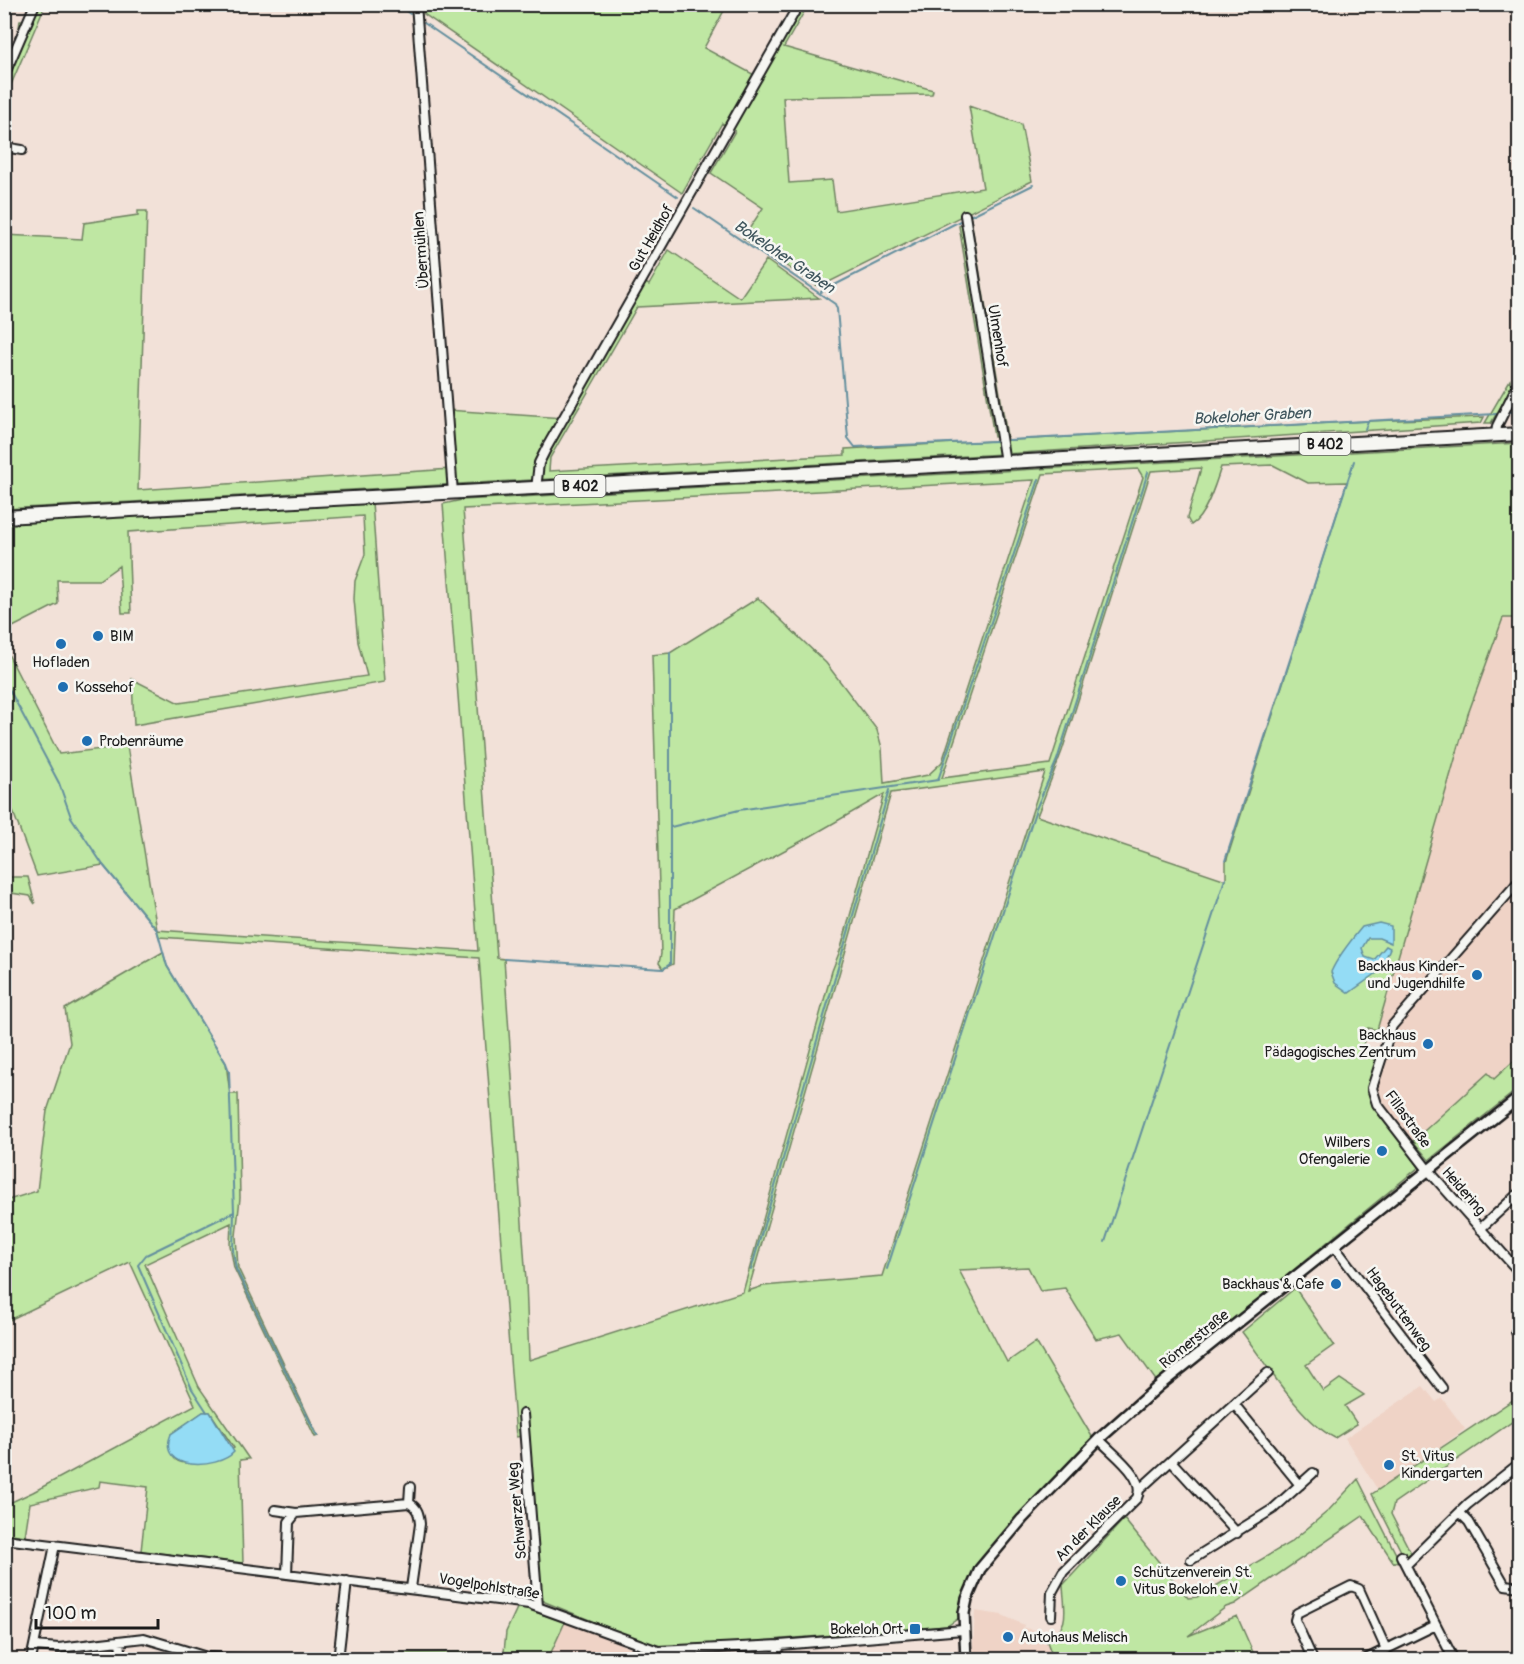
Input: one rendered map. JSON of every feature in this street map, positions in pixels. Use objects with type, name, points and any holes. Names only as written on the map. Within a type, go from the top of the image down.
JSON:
[{"type":"main road","name":"B 402","points":[[4,516],[1520,434]]},
{"type":"street","points":[[4,76],[35,4]]},
{"type":"street","name":"Übermühlen","points":[[416,4],[453,493]]},
{"type":"street","name":"Gut Heidhof","points":[[536,489],[539,463],[547,447],[799,4]]},
{"type":"street","points":[[4,147],[22,150]]},
{"type":"street","name":"Ulmenhof","points":[[965,215],[1005,462]]},
{"type":"street","points":[[1496,435],[1497,426],[1520,380]]},
{"type":"street","name":"Fillastraße","points":[[1428,1170],[1373,1096],[1372,1088],[1389,1031],[1520,880]]},
{"type":"street","name":"Römerstraße","points":[[966,1659],[963,1630],[967,1599],[980,1569],[991,1554],[1099,1439],[1160,1385],[1520,1097]]},
{"type":"street","name":"Heidering","points":[[1428,1170],[1520,1273]]},
{"type":"street","name":"Heidering","points":[[1480,1229],[1520,1192]]},
{"type":"street","name":"Hagebuttenweg","points":[[1334,1246],[1442,1388]]},
{"type":"street","points":[[1140,1489],[1268,1373]]},
{"type":"street","points":[[1234,1404],[1299,1485]]},
{"type":"street","name":"Schwarzer Weg","points":[[523,1414],[538,1606]]},
{"type":"street","name":"An der Klause","points":[[1051,1616],[1052,1592],[1063,1572],[1137,1498],[1140,1489],[1137,1480],[1099,1439]]},
{"type":"street","points":[[1171,1461],[1237,1533]]},
{"type":"street","points":[[1406,1565],[1480,1493],[1520,1463]]},
{"type":"street","points":[[1191,1560],[1273,1509],[1313,1473]]},
{"type":"street","points":[[409,1503],[410,1487]]},
{"type":"street","points":[[275,1510],[296,1513],[409,1503],[415,1506],[420,1524],[411,1588]]},
{"type":"street","points":[[287,1574],[289,1522],[296,1513]]},
{"type":"street","points":[[1460,1513],[1469,1522],[1505,1586],[1520,1587]]},
{"type":"street","name":"Vogelpohlstraße","points":[[4,1539],[411,1588],[538,1606],[658,1651],[780,1645],[963,1630]]},
{"type":"street","points":[[32,1659],[55,1545]]},
{"type":"street","points":[[1401,1556],[1454,1659]]},
{"type":"street","points":[[338,1659],[347,1581]]},
{"type":"street","points":[[1313,1659],[1294,1620],[1297,1613],[1350,1586],[1359,1589],[1386,1649]]},
{"type":"street","points":[[1364,1659],[1436,1625]]},
{"type":"street","points":[[34,1646],[58,1648],[153,1639],[207,1658],[268,1659]]},
{"type":"street","points":[[120,1641],[122,1659]]},
{"type":"street","points":[[775,1659],[780,1645]]},
{"type":"shaded area","points":[[1503,618],[1519,618],[1519,1056],[1494,1080],[1488,1073],[1413,1141],[1389,1112],[1375,1085],[1392,1033],[1377,1030],[1468,714]]},
{"type":"shaded area","name":"St. Vitus Kindergarten","points":[[1423,1386],[1436,1402],[1442,1398],[1465,1429],[1379,1492],[1345,1438]]},
{"type":"shaded area","points":[[975,1611],[1002,1615],[1024,1625],[1023,1628],[1042,1631],[1051,1653],[1020,1659],[975,1659],[973,1647]]},
{"type":"shaded area","points":[[565,1622],[658,1659],[548,1659]]},
{"type":"green space","points":[[29,5],[45,5],[10,87],[5,132],[5,63],[20,20],[23,20]]},
{"type":"green space","points":[[423,5],[727,5],[704,48],[758,77],[799,5],[808,5],[784,47],[933,90],[932,94],[783,97],[789,183],[832,180],[836,211],[983,188],[969,106],[1021,124],[1032,181],[819,287],[743,238],[763,208],[711,173],[735,131],[722,123],[682,193],[424,14]]},
{"type":"green space","points":[[138,211],[147,211],[138,490],[451,469],[447,410],[564,418],[642,281],[649,285],[669,250],[740,298],[766,260],[819,298],[637,307],[550,458],[549,471],[845,455],[845,449],[1368,421],[1484,417],[1481,423],[1004,454],[5,509],[5,235],[82,239],[84,223],[138,215]]},
{"type":"green space","points":[[971,219],[1007,436],[994,437],[959,226]]},
{"type":"green space","points":[[1510,380],[1512,388],[1491,423],[1485,423]]},
{"type":"green space","points":[[1519,443],[1519,618],[1503,618],[1468,714],[1377,1030],[1368,1028],[1361,1051],[1370,1054],[1376,1064],[1370,1097],[1419,1167],[1157,1382],[1122,1333],[1096,1339],[1065,1288],[1040,1291],[1028,1267],[959,1270],[1007,1362],[1036,1342],[1094,1440],[1034,1500],[997,1543],[969,1591],[959,1618],[947,1626],[672,1648],[651,1645],[545,1602],[537,1593],[524,1436],[516,1437],[479,958],[159,937],[157,930],[478,951],[443,504],[462,500]],"holes":[[[1273,465],[1308,483],[1347,482],[1226,862],[1226,880],[1037,816],[1062,751],[1151,471],[1201,468],[1187,518],[1191,525],[1205,508],[1221,467]],[[1138,469],[1143,477],[1050,764],[942,778],[1043,474]],[[1034,480],[942,762],[928,775],[884,783],[882,748],[877,730],[826,663],[758,598],[670,653],[652,655],[661,954],[659,963],[663,969],[673,964],[675,909],[884,794],[841,948],[832,971],[743,1292],[529,1360],[526,1281],[504,959],[497,958],[463,509]],[[1045,772],[882,1276],[763,1286],[748,1291],[891,793]]]},
{"type":"green space","points":[[372,502],[385,682],[134,725],[132,679],[179,703],[367,676],[358,642],[354,599],[355,581],[365,554],[363,516],[128,532],[131,613],[122,613],[119,566],[99,580],[57,580],[58,604],[5,631],[5,524]]},
{"type":"green space","points":[[4,646],[59,754],[127,746],[157,930],[103,865],[37,876],[5,790]]},
{"type":"green space","points":[[4,877],[28,877],[35,904],[30,896],[5,892]]},
{"type":"green space","points":[[163,952],[167,966],[226,1063],[230,1094],[238,1094],[240,1198],[236,1236],[238,1268],[318,1436],[315,1437],[234,1268],[230,1245],[231,1223],[145,1264],[199,1387],[249,1459],[240,1460],[243,1563],[141,1551],[148,1487],[100,1481],[99,1487],[30,1503],[25,1536],[5,1533],[5,1505],[195,1405],[130,1262],[5,1322],[5,1201],[37,1191],[47,1111],[70,1043],[65,1009]],"holes":[[[203,1412],[210,1412],[234,1448],[191,1463],[181,1462],[174,1458],[170,1449],[171,1434]]]},
{"type":"green space","points":[[1519,1056],[1519,1088],[1429,1160],[1413,1141],[1488,1073],[1494,1079]]},
{"type":"green space","points":[[1295,1288],[1334,1345],[1306,1365],[1323,1391],[1340,1379],[1364,1395],[1345,1406],[1357,1424],[1335,1438],[1309,1419],[1242,1332]]},
{"type":"green space","points":[[1519,1396],[1519,1417],[1394,1503],[1391,1514],[1411,1553],[1404,1557],[1372,1494]]},
{"type":"green space","points":[[1358,1479],[1399,1560],[1394,1563],[1363,1516],[1235,1604],[1226,1607],[1188,1636],[1237,1616],[1256,1659],[1043,1660],[1053,1658],[1046,1639],[1060,1629],[1065,1617],[1063,1585],[1124,1519],[1188,1598],[1197,1597],[1291,1542],[1328,1511]]},
{"type":"green space","points":[[518,1606],[565,1622],[548,1659],[399,1659],[400,1653],[504,1652],[506,1632]]},
{"type":"water","points":[[1379,923],[1391,926],[1391,943],[1379,938],[1368,938],[1362,948],[1365,957],[1374,960],[1386,946],[1390,948],[1381,970],[1349,993],[1335,983],[1331,972],[1362,927]]},
{"type":"water","points":[[203,1412],[210,1412],[234,1452],[226,1458],[203,1464],[180,1461],[172,1455],[168,1446],[171,1434]]},
{"type":"waterway","name":"Bokeloher Graben","points":[[397,4],[410,14]]},
{"type":"waterway","name":"Bokeloher Graben","points":[[424,23],[678,197]]},
{"type":"waterway","points":[[970,216],[1033,185]]},
{"type":"waterway","name":"Bokeloher Graben","points":[[694,208],[835,304],[848,438],[855,447],[995,441]]},
{"type":"waterway","points":[[821,292],[962,220]]},
{"type":"waterway","name":"Bokeloher Graben","points":[[1511,412],[1520,410]]},
{"type":"waterway","name":"Bokeloher Graben","points":[[1009,440],[1496,414]]},
{"type":"waterway","points":[[1365,429],[1368,421]]},
{"type":"waterway","points":[[1225,861],[1354,461]]},
{"type":"waterway","points":[[887,1269],[1036,809],[1057,760],[1148,472]]},
{"type":"waterway","points":[[671,827],[739,810],[938,780],[1039,479]]},
{"type":"waterway","points":[[504,959],[663,969],[670,964],[670,653]]},
{"type":"waterway","points":[[8,687],[59,783],[71,817],[103,865],[157,930],[167,966],[229,1071],[234,1212],[146,1255],[138,1265],[192,1389],[207,1412]]},
{"type":"waterway","points":[[751,1270],[889,790]]},
{"type":"waterway","points":[[1105,1242],[1225,879]]},
{"type":"waterway","points":[[234,1212],[233,1250],[236,1269],[317,1436]]},
{"type":"place","name":"BIM","points":[[98,636]]},
{"type":"place","name":"Hofladen","points":[[61,644]]},
{"type":"place","name":"Kossehof","points":[[63,687]]},
{"type":"place","name":"Probenräume","points":[[87,741]]},
{"type":"place","name":"Backhaus Kinder- und Jugendhilfe","points":[[1477,975]]},
{"type":"place","name":"Backhaus Pädagogisches Zentrum","points":[[1428,1044]]},
{"type":"place","name":"Wilbers Ofengalerie","points":[[1382,1151]]},
{"type":"place","name":"Backhaus & Cafe","points":[[1336,1284]]},
{"type":"place","name":"St. Vitus Kindergarten","points":[[1389,1465]]},
{"type":"place","name":"Schützenverein St. Vitus Bokeloh e.V.","points":[[1121,1581]]},
{"type":"place","name":"Bokeloh Ort","points":[[915,1629]]},
{"type":"place","name":"Autohaus Melisch","points":[[1008,1637]]}]
